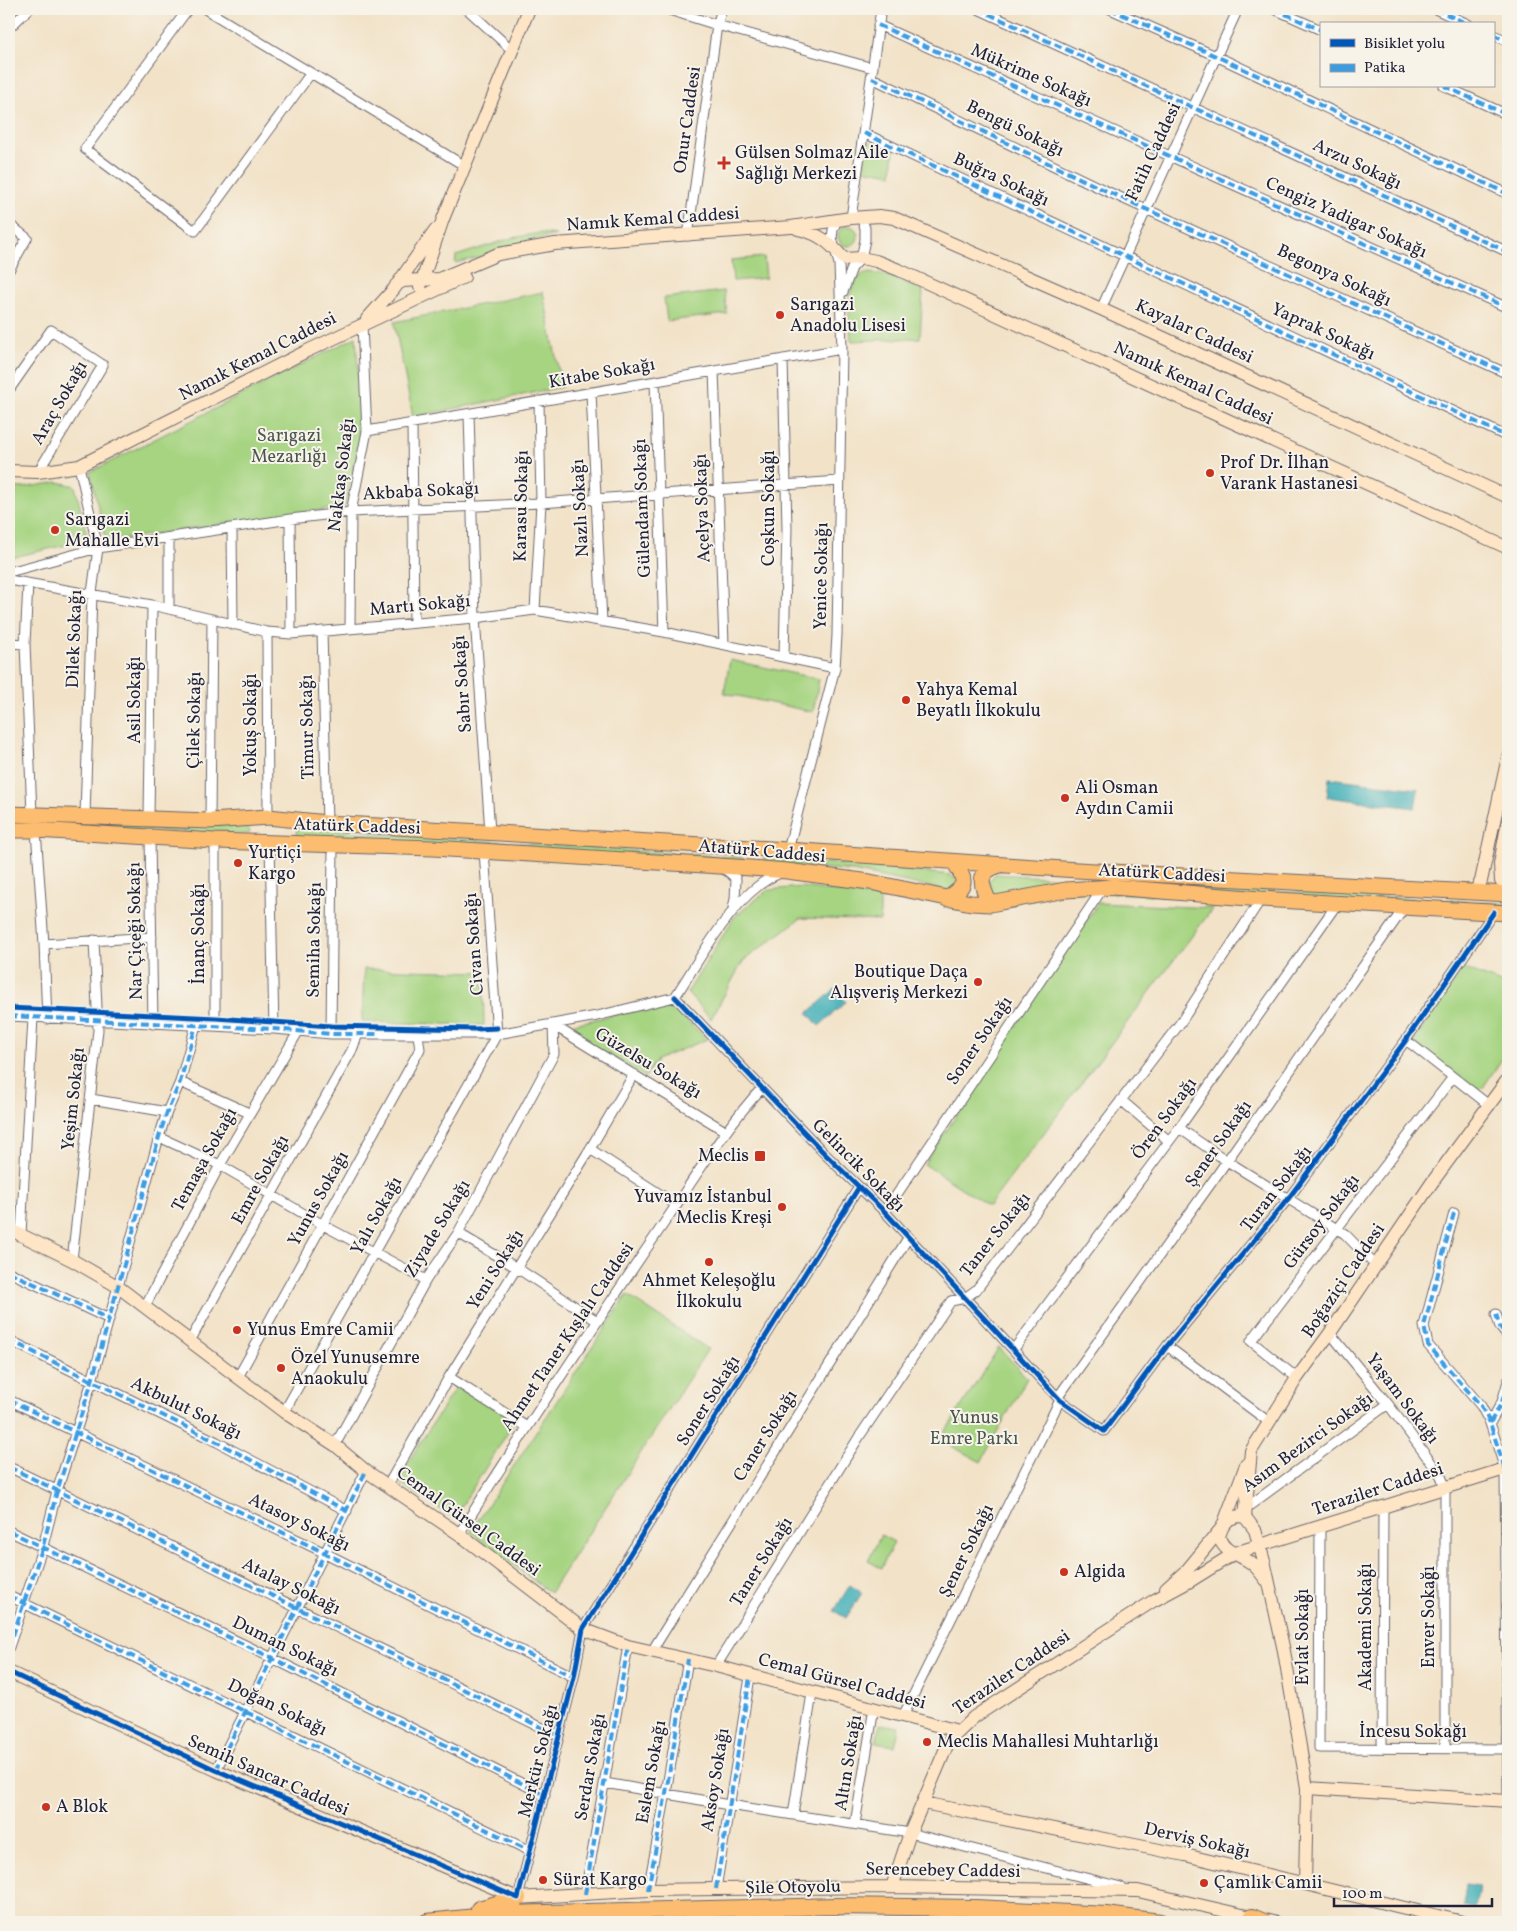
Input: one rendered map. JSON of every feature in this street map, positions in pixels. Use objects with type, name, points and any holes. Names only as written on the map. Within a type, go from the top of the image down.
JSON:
[{"type":"highway","points":[[427,1922],[518,1898]]},
{"type":"highway","name":"Şile Otoyolu","points":[[427,1922],[505,1914],[837,1906],[976,1908],[1106,1915],[1160,1922]]},
{"type":"highway","points":[[933,1922],[949,1922]]},
{"type":"main road","points":[[399,285],[395,300],[402,304],[413,299],[423,281],[443,219],[529,9]]},
{"type":"main road","points":[[836,222],[856,218]]},
{"type":"main road","name":"Kayalar Caddesi","points":[[856,218],[894,218],[1101,309],[1508,497]]},
{"type":"main road","points":[[362,325],[399,285],[443,219]]},
{"type":"main road","name":"Namık Kemal Caddesi","points":[[399,285],[439,279],[498,254],[555,244],[688,236],[836,222]]},
{"type":"main road","points":[[791,227],[811,232],[826,240],[844,258],[861,258]]},
{"type":"main road","name":"Namık Kemal Caddesi","points":[[9,471],[38,472],[79,466],[413,299],[518,251]]},
{"type":"main road","name":"Namık Kemal Caddesi","points":[[861,258],[876,261],[936,287],[1508,548]]},
{"type":"main road","points":[[399,285],[415,284],[413,299]]},
{"type":"main road","points":[[1472,892],[1478,887],[1481,880],[1508,758]]},
{"type":"main road","name":"Atatürk Caddesi","points":[[9,814],[210,821],[268,817],[327,823],[788,850],[1000,865],[1508,893]]},
{"type":"main road","points":[[250,818],[257,824],[259,830],[258,837],[253,842]]},
{"type":"main road","points":[[290,819],[285,824],[284,831],[285,837],[290,844]]},
{"type":"main road","points":[[1508,820],[1500,864],[1501,881],[1508,893]]},
{"type":"main road","name":"Atatürk Caddesi","points":[[9,830],[215,841],[484,851],[787,871],[870,882],[971,903],[990,904],[1066,890],[1103,888],[1501,913]]},
{"type":"main road","points":[[947,899],[962,889],[964,883],[954,862]]},
{"type":"main road","points":[[990,904],[982,884],[982,878],[990,868],[1000,865]]},
{"type":"main road","name":"Boğaziçi Caddesi","points":[[1245,1512],[1251,1451],[1297,1378],[1330,1333],[1431,1184],[1508,1079]]},
{"type":"main road","name":"Cemal Gürsel Caddesi","points":[[9,1229],[72,1260],[117,1286],[284,1412],[335,1445],[366,1470],[458,1534],[583,1629],[628,1646],[716,1666],[958,1732]]},
{"type":"main road","points":[[1251,1451],[1219,1536],[1221,1544],[1227,1550],[1253,1564],[1270,1585]]},
{"type":"main road","name":"Teraziler Caddesi","points":[[892,1887],[910,1832],[949,1742],[974,1717],[1153,1601],[1235,1553],[1444,1486],[1507,1468]]},
{"type":"main road","points":[[1221,1527],[1229,1519],[1245,1512],[1255,1530],[1270,1585],[1284,1650],[1307,1788],[1305,1884]]},
{"type":"main road","name":"Teraziler Caddesi","points":[[1153,1601],[1188,1569],[1221,1527]]},
{"type":"main road","name":"Semih Sancar Caddesi","points":[[9,1672],[216,1770],[518,1898]]},
{"type":"main road","points":[[1307,1788],[1508,1801]]},
{"type":"main road","name":"Derviş Sokağı","points":[[923,1803],[1185,1855],[1463,1922]]},
{"type":"main road","name":"Serencebey Caddesi","points":[[518,1898],[648,1890],[892,1887],[1138,1891],[1273,1922]]},
{"type":"street","points":[[9,28],[29,9]]},
{"type":"street","points":[[188,9],[85,149],[195,231],[311,73]]},
{"type":"street","points":[[205,9],[465,166]]},
{"type":"street","points":[[467,9],[513,51]]},
{"type":"street","points":[[666,9],[873,68]]},
{"type":"street","name":"Onur Caddesi","points":[[688,236],[717,25],[722,9]]},
{"type":"street","points":[[841,297],[852,268],[861,258],[865,240],[865,228],[856,218],[864,133],[881,9]]},
{"type":"street","name":"Arzu Sokağı","points":[[978,9],[1508,252]]},
{"type":"street","points":[[1110,9],[1216,56],[1508,194]]},
{"type":"street","name":"Fatih Caddesi","points":[[1101,309],[1238,9]]},
{"type":"street","points":[[1274,9],[1320,30]]},
{"type":"street","points":[[1434,9],[1463,22]]},
{"type":"street","name":"Mükrime Sokağı","points":[[878,25],[1170,157]]},
{"type":"street","points":[[1494,35],[1508,41]]},
{"type":"street","name":"Bengü Sokağı","points":[[872,78],[1102,189],[1146,208]]},
{"type":"street","points":[[1448,88],[1508,115]]},
{"type":"street","name":"Buğra Sokağı","points":[[864,133],[1124,256]]},
{"type":"street","name":"Cengiz Yadigar Sokağı","points":[[1170,157],[1508,308]]},
{"type":"street","name":"Begonya Sokağı","points":[[1146,208],[1508,374]]},
{"type":"street","points":[[836,222],[832,230],[832,238],[836,250]]},
{"type":"street","points":[[9,224],[27,238],[9,270]]},
{"type":"street","name":"Yenice Sokağı","points":[[788,850],[835,668],[842,349],[840,264],[836,250]]},
{"type":"street","name":"Yaprak Sokağı","points":[[1124,256],[1508,436]]},
{"type":"street","name":"Nakkaş Sokağı","points":[[350,629],[351,512],[367,431],[362,325]]},
{"type":"street","name":"Araç Sokağı","points":[[9,390],[51,330],[103,365],[38,472]]},
{"type":"street","name":"Kitabe Sokağı","points":[[367,431],[842,349]]},
{"type":"street","name":"Coşkun Sokağı","points":[[783,359],[786,485],[784,656]]},
{"type":"street","name":"Açelya Sokağı","points":[[714,371],[724,644]]},
{"type":"street","name":"Gülendam Sokağı","points":[[655,382],[664,632]]},
{"type":"street","name":"Nazlı Sokağı","points":[[592,392],[602,622]]},
{"type":"street","name":"Karasu Sokağı","points":[[535,610],[541,503],[540,401]]},
{"type":"street","name":"Sabır Sokağı","points":[[468,414],[475,618],[490,832]]},
{"type":"street","points":[[412,424],[414,623]]},
{"type":"street","name":"Dilek Sokağı","points":[[79,466],[98,548],[92,593],[85,816]]},
{"type":"street","name":"Akbaba Sokağı","points":[[9,572],[98,548],[290,519],[351,512],[541,503],[839,481]]},
{"type":"street","points":[[290,519],[291,634]]},
{"type":"street","points":[[232,529],[233,625]]},
{"type":"street","points":[[169,538],[169,609]]},
{"type":"street","name":"Martı Sokağı","points":[[9,580],[92,593],[152,605],[233,625],[267,632],[291,634],[475,618],[535,610],[664,632],[835,668]]},
{"type":"street","points":[[28,584],[25,644],[32,814]]},
{"type":"street","name":"Asil Sokağı","points":[[149,818],[152,605]]},
{"type":"street","name":"Çilek Sokağı","points":[[210,821],[212,619]]},
{"type":"street","name":"Timur Sokağı","points":[[322,631],[327,823]]},
{"type":"street","name":"Yokuş Sokağı","points":[[267,632],[268,817]]},
{"type":"street","points":[[9,643],[25,644]]},
{"type":"street","points":[[36,830],[44,944],[46,1019]]},
{"type":"street","name":"Nar Çiçeği Sokağı","points":[[150,837],[153,1024]]},
{"type":"street","name":"İnanç Sokağı","points":[[215,841],[215,1026]]},
{"type":"street","points":[[270,843],[274,1029]]},
{"type":"street","name":"Semiha Sokağı","points":[[331,1034],[333,846]]},
{"type":"street","name":"Civan Sokağı","points":[[484,851],[497,1034]]},
{"type":"street","points":[[720,866],[730,872],[736,880],[735,899],[732,910]]},
{"type":"street","points":[[9,1016],[98,1022],[274,1029],[331,1034],[497,1034],[553,1025],[675,997],[732,910],[758,885],[772,876],[787,871]]},
{"type":"street","name":"Soner Sokağı","points":[[885,1212],[1103,888]]},
{"type":"street","name":"Taner Sokağı","points":[[716,1666],[859,1436],[951,1300],[965,1298],[976,1290],[1181,1022],[1261,899]]},
{"type":"street","name":"Ören Sokağı","points":[[1014,1349],[1179,1128],[1337,904]]},
{"type":"street","name":"Şener Sokağı","points":[[904,1716],[1059,1399],[1404,908]]},
{"type":"street","name":"Turan Sokağı","points":[[1059,1399],[1104,1431],[1168,1346],[1288,1199],[1501,913]]},
{"type":"street","points":[[44,944],[152,937]]},
{"type":"street","name":"Yeşim Sokağı","points":[[72,1260],[98,1022],[94,940]]},
{"type":"street","name":"Gelincik Sokağı","points":[[675,997],[826,1155],[885,1212],[1059,1399]]},
{"type":"street","points":[[21,1234],[33,1018]]},
{"type":"street","name":"Güzelsu Sokağı","points":[[553,1025],[725,1131]]},
{"type":"street","name":"Ziyade Sokağı","points":[[335,1445],[426,1280],[458,1233],[554,1054],[553,1025]]},
{"type":"street","points":[[9,1647],[43,1546],[57,1491],[92,1381],[159,1137],[180,1082],[196,1026]]},
{"type":"street","name":"Temaşa Sokağı","points":[[145,1306],[249,1113],[298,1032]]},
{"type":"street","name":"Emre Sokağı","points":[[190,1341],[352,1050],[358,1034]]},
{"type":"street","name":"Yalı Sokağı","points":[[284,1412],[497,1034]]},
{"type":"street","name":"Yunus Sokağı","points":[[238,1377],[420,1049],[418,1035]]},
{"type":"street","points":[[1406,1040],[1490,1106]]},
{"type":"street","name":"Yeni Sokağı","points":[[388,1485],[449,1377],[590,1149],[634,1074]]},
{"type":"street","name":"Gürsoy Sokağı","points":[[1297,1378],[1251,1341],[1453,1077]]},
{"type":"street","points":[[180,1082],[249,1113]]},
{"type":"street","name":"Ahmet Taner Kışlalı Caddesi","points":[[458,1534],[597,1321],[677,1205],[725,1131],[762,1088]]},
{"type":"street","points":[[91,1099],[167,1112]]},
{"type":"street","points":[[1121,1100],[1169,1141]]},
{"type":"street","points":[[1179,1128],[1345,1234],[1375,1266]]},
{"type":"street","points":[[159,1137],[220,1165],[323,1225],[426,1280]]},
{"type":"street","points":[[590,1149],[677,1205]]},
{"type":"street","name":"Soner Sokağı","points":[[583,1629],[859,1186]]},
{"type":"street","points":[[1454,1213],[1424,1326],[1428,1345],[1481,1406],[1490,1423],[1507,1468],[1508,1801]]},
{"type":"street","points":[[458,1233],[517,1268],[597,1321]]},
{"type":"street","name":"Caner Sokağı","points":[[652,1651],[908,1238]]},
{"type":"street","points":[[9,1272],[109,1319]]},
{"type":"street","points":[[1496,1314],[1500,1327],[1508,1337]]},
{"type":"street","name":"Yaşam Sokağı","points":[[1330,1333],[1388,1404],[1441,1476],[1444,1486]]},
{"type":"street","name":"Akbulut Sokağı","points":[[9,1340],[217,1442],[347,1510]]},
{"type":"street","points":[[1168,1346],[1269,1422]]},
{"type":"street","points":[[449,1377],[527,1427]]},
{"type":"street","points":[[1490,1423],[1502,1402],[1508,1381]]},
{"type":"street","name":"Atasoy Sokağı","points":[[9,1400],[325,1553],[574,1677]]},
{"type":"street","name":"Asım Bezirci Sokağı","points":[[1245,1512],[1388,1404]]},
{"type":"street","name":"Atalay Sokağı","points":[[9,1467],[559,1736]]},
{"type":"street","points":[[216,1770],[244,1710],[298,1608],[366,1470]]},
{"type":"street","name":"Enver Sokağı","points":[[1444,1486],[1445,1748]]},
{"type":"street","name":"Akademi Sokağı","points":[[1382,1748],[1383,1506]]},
{"type":"street","name":"Evlat Sokağı","points":[[1319,1748],[1320,1527]]},
{"type":"street","name":"Duman Sokağı","points":[[9,1531],[272,1658],[545,1795]]},
{"type":"street","name":"Doğan Sokağı","points":[[9,1596],[530,1851]]},
{"type":"street","name":"Merkür Sokağı","points":[[518,1898],[574,1677],[583,1629]]},
{"type":"street","name":"Serdar Sokağı","points":[[585,1894],[628,1646]]},
{"type":"street","name":"Eslem Sokağı","points":[[648,1890],[688,1660]]},
{"type":"street","name":"Aksoy Sokağı","points":[[716,1889],[750,1676]]},
{"type":"street","points":[[793,1814],[812,1693]]},
{"type":"street","name":"Altın Sokağı","points":[[855,1824],[874,1708]]},
{"type":"street","name":"İncesu Sokağı","points":[[1319,1748],[1507,1749]]},
{"type":"street","points":[[605,1783],[910,1832],[1138,1891]]},
{"type":"green space","points":[[867,141],[894,149],[892,174],[863,169]]},
{"type":"green space","points":[[848,226],[855,229],[858,236],[855,243],[848,246],[841,243],[838,236],[841,229]]},
{"type":"green space","points":[[540,233],[556,235],[514,244],[477,258],[455,263],[456,256],[512,238]]},
{"type":"green space","points":[[764,257],[766,278],[733,281],[731,260]]},
{"type":"green space","points":[[865,273],[884,274],[923,290],[920,338],[851,341],[850,294],[858,278]]},
{"type":"green space","points":[[724,291],[727,314],[667,321],[664,298]]},
{"type":"green space","points":[[543,292],[562,387],[413,417],[394,322]]},
{"type":"green space","name":"Sarıgazi Mezarlığı","points":[[356,337],[362,429],[345,507],[106,541],[90,472]]},
{"type":"green space","points":[[58,482],[75,486],[88,540],[9,558],[9,487],[22,488]]},
{"type":"green space","points":[[730,660],[819,679],[813,712],[724,693]]},
{"type":"green space","points":[[9,821],[246,825],[250,831],[249,834],[9,825]]},
{"type":"green space","points":[[297,828],[743,858],[743,863],[297,838]]},
{"type":"green space","points":[[765,858],[950,875],[957,880],[958,885],[949,891],[853,871],[764,863]]},
{"type":"green space","points":[[995,874],[1508,904],[1508,909],[1032,890],[997,895],[991,891],[989,881]]},
{"type":"green space","points":[[801,887],[880,897],[880,921],[801,918],[743,961],[711,1019],[687,993],[735,916],[768,890]]},
{"type":"green space","points":[[1098,903],[1213,908],[989,1206],[924,1164]]},
{"type":"green space","points":[[1463,968],[1508,986],[1508,1050],[1482,1089],[1472,1087],[1413,1042]]},
{"type":"green space","points":[[364,969],[483,972],[484,1025],[362,1022]]},
{"type":"green space","points":[[662,1004],[677,1012],[707,1039],[657,1060],[645,1077],[561,1027]]},
{"type":"green space","points":[[627,1295],[708,1349],[550,1593],[470,1532]]},
{"type":"green space","name":"Yunus Emre Parkı","points":[[999,1347],[1027,1378],[981,1462],[940,1440]]},
{"type":"green space","points":[[457,1385],[515,1421],[454,1518],[396,1481]]},
{"type":"green space","points":[[881,1535],[894,1542],[881,1568],[868,1561]]},
{"type":"green space","points":[[880,1724],[899,1727],[895,1746],[876,1743]]},
{"type":"water","points":[[1329,778],[1418,789],[1415,808],[1327,797]]},
{"type":"water","points":[[835,989],[846,1002],[819,1026],[808,1013]]},
{"type":"water","points":[[850,1585],[862,1593],[846,1618],[834,1611]]},
{"type":"water","points":[[1466,1884],[1479,1886],[1475,1908],[1463,1906]]},
{"type":"marked path","points":[[978,9],[1508,252]]},
{"type":"marked path","points":[[1110,9],[1216,56],[1508,194]]},
{"type":"marked path","points":[[1274,9],[1320,30]]},
{"type":"marked path","points":[[1435,9],[1464,22]]},
{"type":"marked path","points":[[878,25],[1508,308]]},
{"type":"marked path","points":[[1494,35],[1508,41]]},
{"type":"marked path","points":[[872,78],[1102,189],[1508,374]]},
{"type":"marked path","points":[[1448,88],[1508,115]]},
{"type":"marked path","points":[[864,133],[1508,437]]},
{"type":"marked path","points":[[9,1016],[274,1029],[331,1034],[377,1034]]},
{"type":"marked path","points":[[9,1647],[43,1546],[57,1491],[92,1381],[159,1137],[180,1082],[196,1025]]},
{"type":"marked path","points":[[1454,1213],[1424,1326],[1428,1345],[1481,1406],[1490,1423],[1505,1469]]},
{"type":"marked path","points":[[9,1272],[109,1319]]},
{"type":"marked path","points":[[1496,1314],[1500,1327],[1508,1337]]},
{"type":"marked path","points":[[9,1340],[217,1442],[347,1511]]},
{"type":"marked path","points":[[1490,1423],[1502,1402],[1508,1381]]},
{"type":"marked path","points":[[9,1400],[325,1553],[574,1677]]},
{"type":"marked path","points":[[9,1467],[559,1736]]},
{"type":"marked path","points":[[216,1770],[366,1471]]},
{"type":"marked path","points":[[9,1531],[272,1658],[545,1795]]},
{"type":"marked path","points":[[9,1596],[530,1851]]},
{"type":"marked path","points":[[585,1894],[628,1646]]},
{"type":"marked path","points":[[648,1890],[688,1659]]},
{"type":"marked path","points":[[716,1889],[750,1677]]},
{"type":"cycle path","points":[[675,997],[826,1155],[885,1212],[1060,1400],[1104,1431],[1167,1346],[1288,1199],[1406,1040],[1494,912]]},
{"type":"cycle path","points":[[9,1008],[216,1018],[331,1026],[497,1028]]},
{"type":"cycle path","points":[[9,1672],[216,1770],[518,1898],[574,1677],[583,1629],[859,1187]]},
{"type":"place","name":"Gülsen Solmaz Aile Sağlığı Merkezi","points":[[724,163]]},
{"type":"place","name":"Sarıgazi Anadolu Lisesi","points":[[780,315]]},
{"type":"place","name":"Prof Dr. İlhan Varank Hastanesi","points":[[1210,473]]},
{"type":"place","name":"Sarıgazi Mahalle Evi","points":[[55,530]]},
{"type":"place","name":"Yahya Kemal Beyatlı İlkokulu","points":[[906,700]]},
{"type":"place","name":"Ali Osman Aydın Camii","points":[[1065,798]]},
{"type":"place","name":"Yurtiçi Kargo","points":[[238,863]]},
{"type":"place","name":"Boutique Daça Alışveriş Merkezi","points":[[978,982]]},
{"type":"place","name":"Meclis","points":[[760,1156]]},
{"type":"place","name":"Yuvamız İstanbul Meclis Kreşi","points":[[782,1207]]},
{"type":"place","name":"Ahmet Keleşoğlu İlkokulu","points":[[709,1262]]},
{"type":"place","name":"Yunus Emre Camii","points":[[237,1330]]},
{"type":"place","name":"Özel Yunusemre Anaokulu","points":[[281,1368]]},
{"type":"place","name":"Algida","points":[[1064,1572]]},
{"type":"place","name":"Meclis Mahallesi Muhtarlığı","points":[[927,1742]]},
{"type":"place","name":"A Blok","points":[[46,1807]]},
{"type":"place","name":"Sürat Kargo","points":[[543,1880]]},
{"type":"place","name":"Çamlık Camii","points":[[1204,1883]]}]
